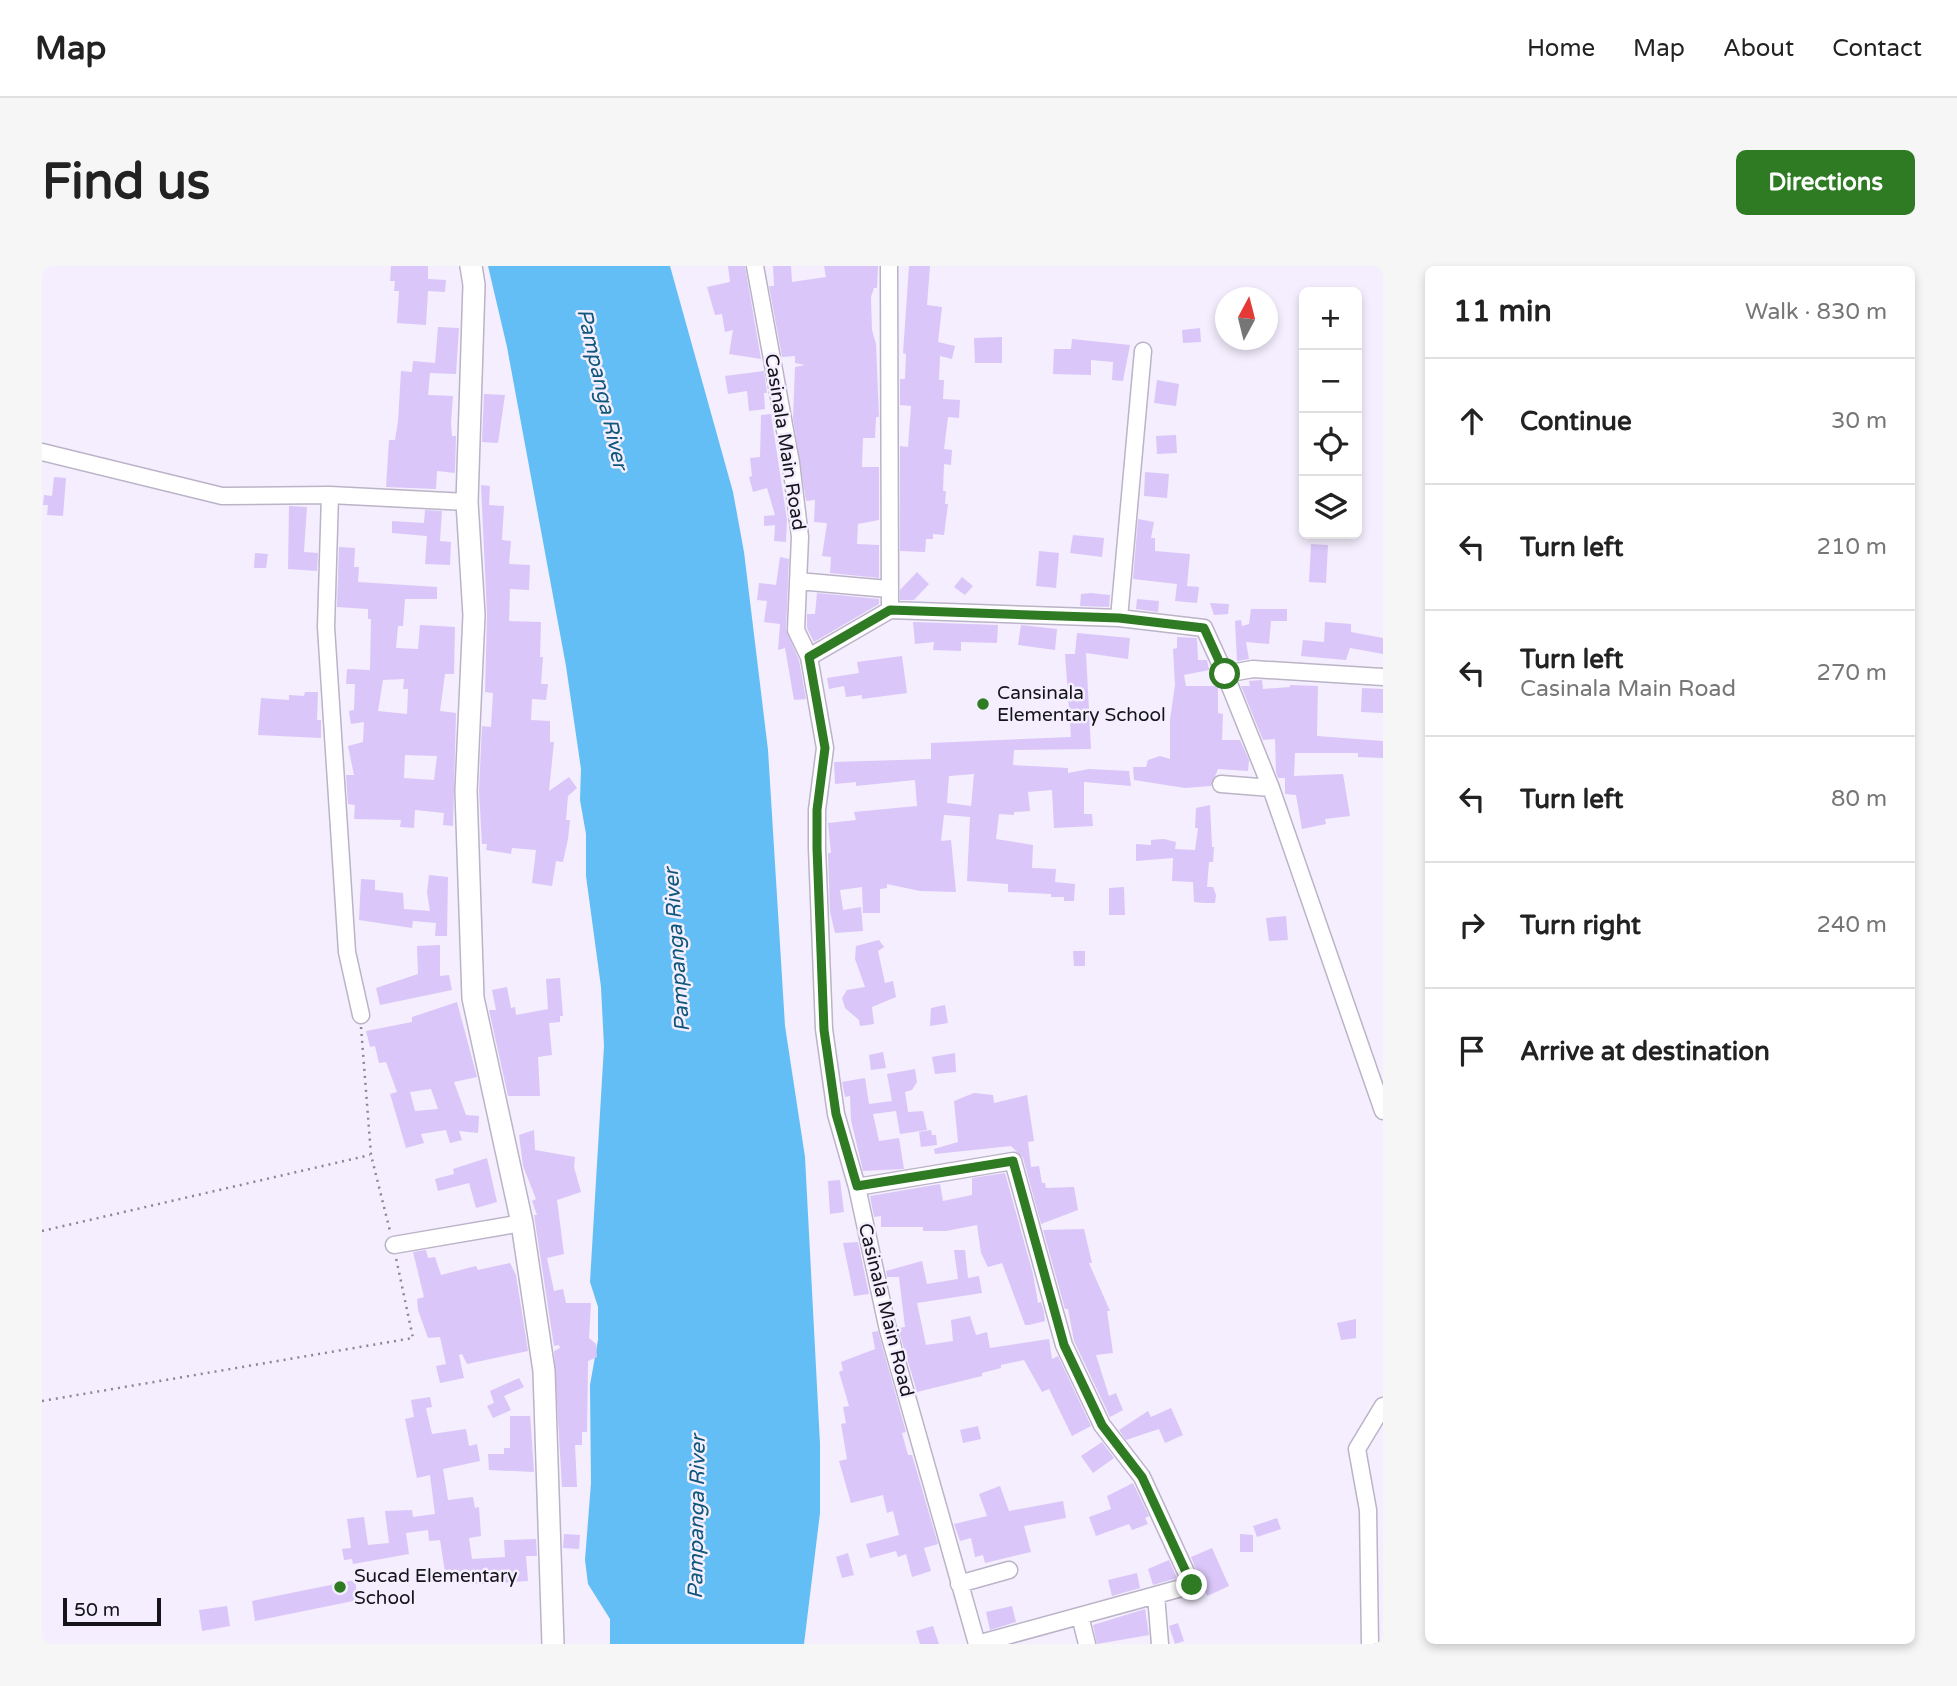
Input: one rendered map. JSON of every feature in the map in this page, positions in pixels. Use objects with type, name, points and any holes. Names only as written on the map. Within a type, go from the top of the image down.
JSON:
[{"type":"main road","points":[[471,266],[474,285],[467,502],[474,615],[466,791],[473,998],[522,1223],[544,1371],[553,1644]]},
{"type":"street","name":"Casinala Main Road","points":[[755,266],[791,463],[800,537],[796,630],[809,657],[825,748],[817,810],[817,848],[824,1030],[836,1114],[857,1186],[888,1330],[977,1644]]},
{"type":"street","points":[[889,266],[890,610]]},
{"type":"street","points":[[1119,618],[1143,351]]},
{"type":"street","points":[[42,452],[222,496],[330,495],[467,502]]},
{"type":"street","points":[[330,495],[326,626],[347,952],[361,1015]]},
{"type":"street","points":[[798,581],[888,589]]},
{"type":"street","points":[[809,657],[890,610],[1119,618],[1204,628],[1271,788],[1383,1111]]},
{"type":"street","points":[[1225,674],[1253,669],[1383,677]]},
{"type":"street","points":[[1221,784],[1271,788]]},
{"type":"street","points":[[857,1186],[1013,1161],[1064,1345],[1102,1425],[1142,1477],[1192,1585],[977,1644]]},
{"type":"street","points":[[394,1245],[522,1223]]},
{"type":"street","points":[[1370,1644],[1368,1510],[1357,1449],[1383,1406]]},
{"type":"street","points":[[960,1584],[1009,1570]]},
{"type":"street","points":[[1156,1595],[1160,1644]]},
{"type":"street","points":[[1080,1616],[1087,1644]]},
{"type":"path","points":[[42,1402],[413,1338],[394,1245],[371,1155],[361,1015]]},
{"type":"path","points":[[42,1231],[371,1155]]},
{"type":"water","name":"Pampanga River","points":[[488,266],[670,266],[733,492],[744,552],[768,750],[785,1026],[805,1157],[820,1444],[820,1513],[804,1644],[610,1644],[610,1619],[588,1584],[585,1560],[591,1483],[590,1385],[598,1340],[598,1307],[590,1282],[604,1046],[601,987],[586,876],[586,834],[580,800],[581,769],[566,666],[507,347]]},
{"type":"building","points":[[391,266],[428,266],[428,279],[446,280],[445,292],[428,291],[426,325],[397,323],[399,291],[394,291],[395,281],[390,281]]},
{"type":"building","points":[[728,266],[745,266],[761,359],[729,354],[733,330],[725,332],[722,314],[715,315],[707,287],[730,282]]},
{"type":"building","points":[[773,266],[791,266],[792,282],[826,277],[824,266],[878,266],[877,288],[874,288],[871,297],[879,417],[876,417],[875,438],[863,438],[862,467],[879,467],[879,520],[858,524],[857,544],[879,545],[879,578],[830,573],[831,557],[822,556],[827,523],[814,522],[815,500],[806,501],[793,418],[795,367],[805,365],[795,363],[795,356],[782,357],[769,286],[774,286]]},
{"type":"building","points":[[909,266],[930,266],[927,305],[942,307],[938,342],[955,346],[952,359],[940,356],[939,380],[944,380],[943,399],[960,400],[959,418],[948,417],[944,449],[952,450],[951,465],[944,464],[943,491],[946,491],[945,504],[948,504],[944,535],[933,534],[933,539],[926,539],[925,552],[900,551],[900,446],[908,447],[911,406],[900,405],[900,379],[905,379],[906,354],[903,353]]},
{"type":"building","points":[[438,327],[459,328],[456,374],[430,373],[428,395],[453,396],[451,423],[452,436],[456,436],[455,473],[437,471],[436,489],[386,487],[389,440],[395,440],[398,421],[401,371],[412,372],[413,361],[435,363]]},
{"type":"building","points":[[1200,328],[1201,342],[1183,343],[1182,330]]},
{"type":"building","points":[[1002,337],[1002,363],[975,363],[974,338]]},
{"type":"building","points":[[1072,339],[1130,345],[1123,381],[1112,380],[1113,362],[1091,360],[1091,375],[1053,374],[1054,349],[1071,349]]},
{"type":"building","points":[[764,371],[767,393],[764,393],[765,409],[749,411],[747,391],[728,394],[725,376]]},
{"type":"building","points":[[1157,380],[1179,384],[1176,406],[1154,403]]},
{"type":"building","points":[[484,394],[505,395],[498,443],[482,442]]},
{"type":"building","points":[[771,414],[787,520],[786,542],[774,541],[775,525],[764,526],[764,516],[775,515],[767,488],[753,492],[749,477],[752,476],[750,458],[760,457],[761,415]]},
{"type":"building","points":[[1176,435],[1177,453],[1157,454],[1156,436]]},
{"type":"building","points":[[1145,472],[1169,474],[1167,498],[1144,496]]},
{"type":"building","points":[[54,477],[66,478],[63,516],[47,515],[48,505],[43,505],[44,495],[52,496]]},
{"type":"building","points":[[481,485],[490,486],[489,505],[504,506],[502,540],[511,541],[509,564],[530,565],[529,590],[510,589],[509,621],[541,622],[541,684],[548,684],[546,700],[532,699],[531,720],[550,721],[550,742],[554,742],[549,791],[569,777],[577,788],[568,796],[568,839],[563,862],[556,861],[552,886],[532,883],[536,850],[512,848],[511,854],[486,850],[487,844],[482,844],[479,791],[482,726],[491,727],[493,693],[485,692],[487,614]]},
{"type":"building","points":[[289,506],[307,507],[304,552],[318,553],[317,571],[288,569]]},
{"type":"building","points":[[425,510],[442,511],[440,541],[451,542],[450,565],[425,564],[427,536],[392,533],[392,521],[424,523]]},
{"type":"building","points":[[1138,519],[1154,522],[1151,538],[1155,538],[1155,551],[1190,554],[1187,586],[1199,587],[1197,603],[1175,601],[1177,584],[1133,579]]},
{"type":"building","points":[[1073,535],[1104,538],[1102,557],[1070,553]]},
{"type":"building","points":[[1311,544],[1328,545],[1326,583],[1309,582]]},
{"type":"building","points":[[339,547],[355,548],[354,567],[359,567],[358,582],[437,587],[437,599],[405,599],[403,626],[398,626],[396,648],[418,649],[420,625],[455,627],[454,674],[445,674],[440,711],[456,713],[453,826],[443,825],[444,813],[415,810],[414,828],[400,827],[401,820],[354,819],[355,805],[348,804],[346,775],[354,775],[348,746],[363,742],[364,722],[351,724],[349,711],[354,710],[355,684],[346,684],[347,669],[370,670],[371,619],[368,619],[368,609],[337,607]],"holes":[[[404,679],[403,689],[408,689],[407,714],[378,711],[383,680]],[[405,755],[437,756],[434,780],[404,778]]]},
{"type":"building","points":[[1039,551],[1059,553],[1056,588],[1036,586]]},
{"type":"building","points":[[255,553],[268,554],[266,568],[254,568]]},
{"type":"building","points":[[780,557],[789,559],[786,630],[799,660],[806,699],[794,700],[785,648],[778,650],[780,624],[764,622],[767,601],[757,600],[759,583],[776,585]]},
{"type":"building","points":[[917,572],[929,584],[914,600],[900,600],[900,590]]},
{"type":"building","points":[[962,577],[973,586],[965,595],[954,587]]},
{"type":"building","points":[[817,593],[879,599],[879,604],[814,642],[807,628],[807,614],[815,614]]},
{"type":"building","points":[[1081,594],[1110,595],[1109,607],[1080,606]]},
{"type":"building","points":[[1137,599],[1159,601],[1158,612],[1136,609]]},
{"type":"building","points":[[1210,603],[1229,604],[1228,614],[1214,615]]},
{"type":"building","points":[[1251,609],[1287,609],[1287,621],[1271,621],[1269,644],[1246,642],[1249,659],[1237,661],[1235,621],[1241,620],[1242,626],[1249,624]]},
{"type":"building","points":[[913,622],[998,625],[997,643],[961,642],[961,651],[933,650],[934,642],[915,644]]},
{"type":"building","points":[[1325,622],[1351,624],[1351,632],[1383,638],[1383,654],[1350,648],[1346,660],[1301,656],[1303,640],[1324,642]]},
{"type":"building","points":[[1021,625],[1057,629],[1055,650],[1018,645]]},
{"type":"building","points":[[1077,633],[1130,638],[1128,659],[1086,653],[1091,749],[1014,750],[1013,765],[1068,768],[1068,773],[1089,769],[1129,771],[1131,786],[1084,782],[1084,814],[1092,814],[1093,826],[1054,828],[1052,790],[1028,792],[1030,811],[1014,812],[1014,815],[999,814],[996,839],[1033,845],[1032,868],[1056,869],[1055,882],[1075,884],[1074,901],[1064,901],[1064,897],[1051,897],[1051,894],[1008,892],[1008,884],[967,881],[970,817],[944,815],[941,841],[951,840],[956,892],[920,891],[887,884],[887,888],[880,889],[880,913],[863,913],[862,887],[840,890],[843,910],[861,907],[863,931],[835,933],[830,912],[828,853],[831,853],[828,823],[856,820],[854,812],[917,806],[915,780],[856,786],[856,782],[835,784],[834,762],[931,759],[931,743],[1071,737],[1065,654],[1075,654]],"holes":[[[974,774],[971,806],[947,803],[949,776]]]},
{"type":"building","points":[[1177,637],[1197,638],[1198,660],[1207,660],[1209,670],[1184,675],[1186,686],[1218,686],[1218,713],[1223,714],[1222,740],[1240,740],[1249,760],[1248,771],[1218,769],[1211,786],[1185,788],[1134,780],[1133,767],[1146,767],[1148,760],[1160,756],[1170,759],[1170,720],[1175,685],[1173,649],[1177,648]]},
{"type":"building","points":[[902,656],[907,693],[862,699],[862,695],[846,697],[844,686],[829,689],[827,678],[859,673],[857,662]]},
{"type":"building","points":[[1262,680],[1263,689],[1290,685],[1318,686],[1317,736],[1383,741],[1383,758],[1358,757],[1358,753],[1295,753],[1294,776],[1343,774],[1350,816],[1325,819],[1326,824],[1302,829],[1296,795],[1285,794],[1285,778],[1278,778],[1276,772],[1275,739],[1263,740],[1241,686],[1250,686],[1249,681]]},
{"type":"building","points":[[1362,688],[1383,689],[1383,713],[1361,712]]},
{"type":"building","points":[[305,692],[318,692],[317,720],[321,720],[321,738],[258,735],[261,698],[289,700],[289,695],[304,696]]},
{"type":"building","points":[[1210,805],[1214,847],[1213,862],[1209,862],[1207,887],[1213,887],[1215,903],[1194,902],[1193,882],[1172,881],[1173,858],[1136,861],[1136,844],[1151,845],[1151,840],[1164,839],[1176,842],[1175,849],[1195,850],[1198,828],[1195,828],[1196,808]]},
{"type":"building","points":[[429,875],[448,877],[447,936],[435,936],[436,923],[413,921],[412,928],[359,920],[361,879],[375,880],[375,890],[403,893],[404,909],[430,911],[427,893]]},
{"type":"building","points":[[1124,887],[1125,915],[1109,915],[1109,888]]},
{"type":"building","points":[[1286,916],[1288,940],[1269,941],[1266,918]]},
{"type":"building","points":[[879,940],[884,947],[878,951],[885,983],[893,981],[896,997],[872,1007],[874,1024],[860,1026],[859,1020],[845,1008],[842,998],[847,990],[865,987],[855,959],[856,946]]},
{"type":"building","points":[[440,945],[440,976],[449,975],[452,990],[380,1005],[376,988],[418,974],[417,946]]},
{"type":"building","points":[[1073,951],[1085,951],[1085,966],[1074,966]]},
{"type":"building","points":[[560,978],[563,1016],[560,1016],[560,1022],[549,1023],[552,1055],[538,1057],[540,1096],[508,1096],[489,1010],[496,1010],[492,990],[507,987],[511,1008],[515,1007],[516,1015],[548,1009],[546,979]]},
{"type":"building","points":[[457,1002],[477,1077],[454,1082],[466,1115],[479,1116],[478,1133],[459,1131],[462,1140],[450,1143],[446,1130],[421,1134],[424,1143],[406,1148],[390,1094],[397,1092],[386,1062],[379,1063],[375,1046],[370,1047],[366,1031],[412,1022],[412,1017]],"holes":[[[431,1089],[438,1109],[415,1111],[410,1092]]]},
{"type":"building","points":[[945,1005],[948,1023],[930,1026],[931,1008]]},
{"type":"building","points":[[883,1052],[886,1068],[871,1070],[869,1055]]},
{"type":"building","points":[[955,1053],[956,1072],[935,1074],[932,1057]]},
{"type":"building","points":[[915,1069],[917,1082],[912,1090],[905,1092],[908,1112],[923,1111],[927,1130],[900,1134],[896,1111],[873,1114],[879,1141],[899,1138],[904,1169],[863,1171],[851,1120],[850,1096],[845,1097],[842,1082],[865,1078],[869,1104],[892,1101],[887,1074]]},
{"type":"building","points":[[974,1093],[993,1095],[994,1103],[1027,1095],[1034,1141],[1028,1142],[1031,1167],[1039,1166],[1042,1183],[1045,1183],[1046,1188],[1074,1187],[1078,1210],[1041,1224],[1023,1158],[1011,1146],[935,1154],[934,1149],[958,1142],[954,1101]]},
{"type":"building","points":[[534,1130],[535,1150],[575,1157],[574,1167],[581,1192],[557,1200],[564,1254],[547,1258],[554,1291],[563,1289],[566,1303],[591,1303],[589,1338],[596,1344],[597,1357],[588,1361],[587,1432],[582,1432],[582,1445],[575,1445],[577,1487],[562,1487],[554,1351],[560,1348],[559,1345],[554,1346],[534,1215],[537,1215],[532,1201],[536,1199],[523,1166],[519,1135]]},
{"type":"building","points":[[931,1130],[932,1135],[936,1135],[937,1145],[921,1147],[919,1132]]},
{"type":"building","points":[[487,1158],[497,1202],[476,1208],[469,1183],[438,1191],[435,1179],[454,1174],[453,1169]]},
{"type":"building","points":[[1005,1173],[1033,1274],[1038,1303],[1041,1302],[1044,1312],[1045,1321],[1029,1325],[1025,1325],[1002,1263],[988,1267],[981,1253],[977,1225],[946,1231],[923,1231],[923,1227],[881,1227],[881,1216],[874,1217],[870,1196],[940,1184],[943,1201],[972,1195],[972,1178]]},
{"type":"building","points":[[840,1180],[844,1212],[830,1214],[828,1181]]},
{"type":"building","points":[[1084,1229],[1092,1263],[1089,1263],[1110,1311],[1107,1311],[1113,1353],[1096,1355],[1109,1396],[1116,1393],[1123,1410],[1110,1417],[1074,1341],[1068,1309],[1065,1309],[1043,1230]]},
{"type":"building","points":[[858,1242],[869,1294],[854,1296],[843,1243]]},
{"type":"building","points":[[426,1250],[428,1258],[435,1257],[441,1275],[476,1266],[478,1270],[510,1263],[516,1275],[528,1351],[467,1364],[462,1354],[459,1355],[464,1378],[440,1383],[436,1366],[446,1364],[440,1337],[428,1338],[418,1310],[417,1299],[424,1297],[413,1252]]},
{"type":"building","points":[[954,1250],[965,1250],[968,1278],[979,1276],[982,1293],[917,1303],[926,1345],[953,1341],[951,1320],[970,1316],[976,1335],[987,1332],[990,1348],[1049,1339],[1052,1359],[1058,1356],[1091,1426],[1072,1436],[1049,1389],[1042,1392],[1024,1360],[1001,1365],[1001,1368],[982,1373],[982,1376],[917,1392],[898,1328],[905,1327],[899,1277],[887,1277],[886,1271],[922,1261],[927,1284],[958,1279]]},
{"type":"building","points":[[1356,1319],[1356,1338],[1341,1340],[1337,1323]]},
{"type":"building","points":[[878,1331],[906,1432],[902,1433],[908,1455],[912,1455],[938,1544],[924,1548],[931,1571],[912,1577],[906,1554],[898,1557],[896,1551],[870,1558],[866,1544],[899,1535],[893,1511],[887,1513],[883,1495],[851,1503],[839,1461],[847,1459],[841,1424],[846,1423],[843,1407],[849,1406],[839,1372],[843,1370],[841,1362],[875,1349],[872,1332]]},
{"type":"building","points":[[519,1378],[524,1387],[504,1396],[511,1410],[493,1418],[487,1406],[494,1403],[490,1391]]},
{"type":"building","points":[[430,1397],[432,1407],[426,1408],[432,1434],[466,1429],[469,1446],[477,1444],[480,1461],[443,1469],[448,1500],[473,1497],[475,1508],[479,1507],[481,1536],[469,1538],[472,1559],[505,1557],[504,1540],[536,1539],[537,1556],[526,1556],[528,1581],[482,1584],[473,1583],[472,1574],[456,1576],[455,1571],[445,1572],[440,1540],[429,1541],[428,1530],[406,1533],[409,1554],[353,1564],[352,1559],[344,1560],[342,1549],[351,1548],[347,1519],[364,1517],[368,1545],[389,1543],[385,1511],[412,1510],[413,1517],[435,1514],[430,1475],[417,1478],[405,1419],[414,1417],[411,1400]]},
{"type":"building","points":[[1171,1408],[1183,1435],[1165,1443],[1159,1429],[1126,1440],[1119,1430],[1148,1411],[1151,1417]]},
{"type":"building","points":[[530,1413],[534,1472],[489,1470],[488,1454],[504,1454],[504,1448],[510,1448],[510,1416],[530,1416]]},
{"type":"building","points":[[978,1426],[981,1439],[963,1443],[960,1430]]},
{"type":"building","points":[[1102,1442],[1114,1458],[1093,1473],[1081,1456]]},
{"type":"building","points":[[1133,1483],[1149,1516],[1145,1518],[1148,1524],[1132,1530],[1129,1524],[1096,1536],[1089,1517],[1111,1509],[1107,1496]]},
{"type":"building","points":[[1000,1486],[1009,1511],[1063,1501],[1066,1518],[1024,1526],[1031,1552],[985,1563],[983,1555],[975,1557],[971,1538],[960,1541],[954,1524],[987,1516],[979,1494]]},
{"type":"building","points":[[1277,1518],[1281,1529],[1257,1537],[1253,1526]]},
{"type":"building","points":[[564,1534],[580,1535],[579,1549],[563,1548]]},
{"type":"building","points":[[1240,1534],[1253,1535],[1253,1552],[1240,1552]]},
{"type":"building","points":[[1212,1548],[1229,1586],[1207,1596],[1191,1557]]},
{"type":"building","points":[[848,1553],[854,1575],[842,1578],[836,1557]]},
{"type":"building","points":[[1169,1560],[1177,1578],[1153,1585],[1148,1569]]},
{"type":"building","points":[[1137,1573],[1140,1588],[1112,1596],[1108,1580]]},
{"type":"building","points":[[355,1580],[358,1600],[255,1621],[252,1601]]},
{"type":"building","points":[[227,1606],[230,1626],[202,1631],[199,1610]]},
{"type":"building","points":[[1012,1606],[1016,1622],[990,1630],[986,1612]]},
{"type":"building","points":[[1145,1609],[1149,1635],[1097,1644],[1093,1625]]},
{"type":"building","points":[[1178,1623],[1184,1641],[1175,1644],[1169,1626]]},
{"type":"building","points":[[933,1626],[939,1644],[920,1644],[916,1631]]},
{"type":"place","name":"Cansinala Elementary School","points":[[983,704]]},
{"type":"place","name":"Sucad Elementary School","points":[[340,1587]]},
{"type":"route","points":[[1192,1585],[1142,1477],[1102,1425],[1064,1345],[1013,1161],[857,1186],[836,1114],[824,1030],[817,810],[825,748],[809,657],[890,610],[1119,618],[1204,628],[1225,674]]}]
